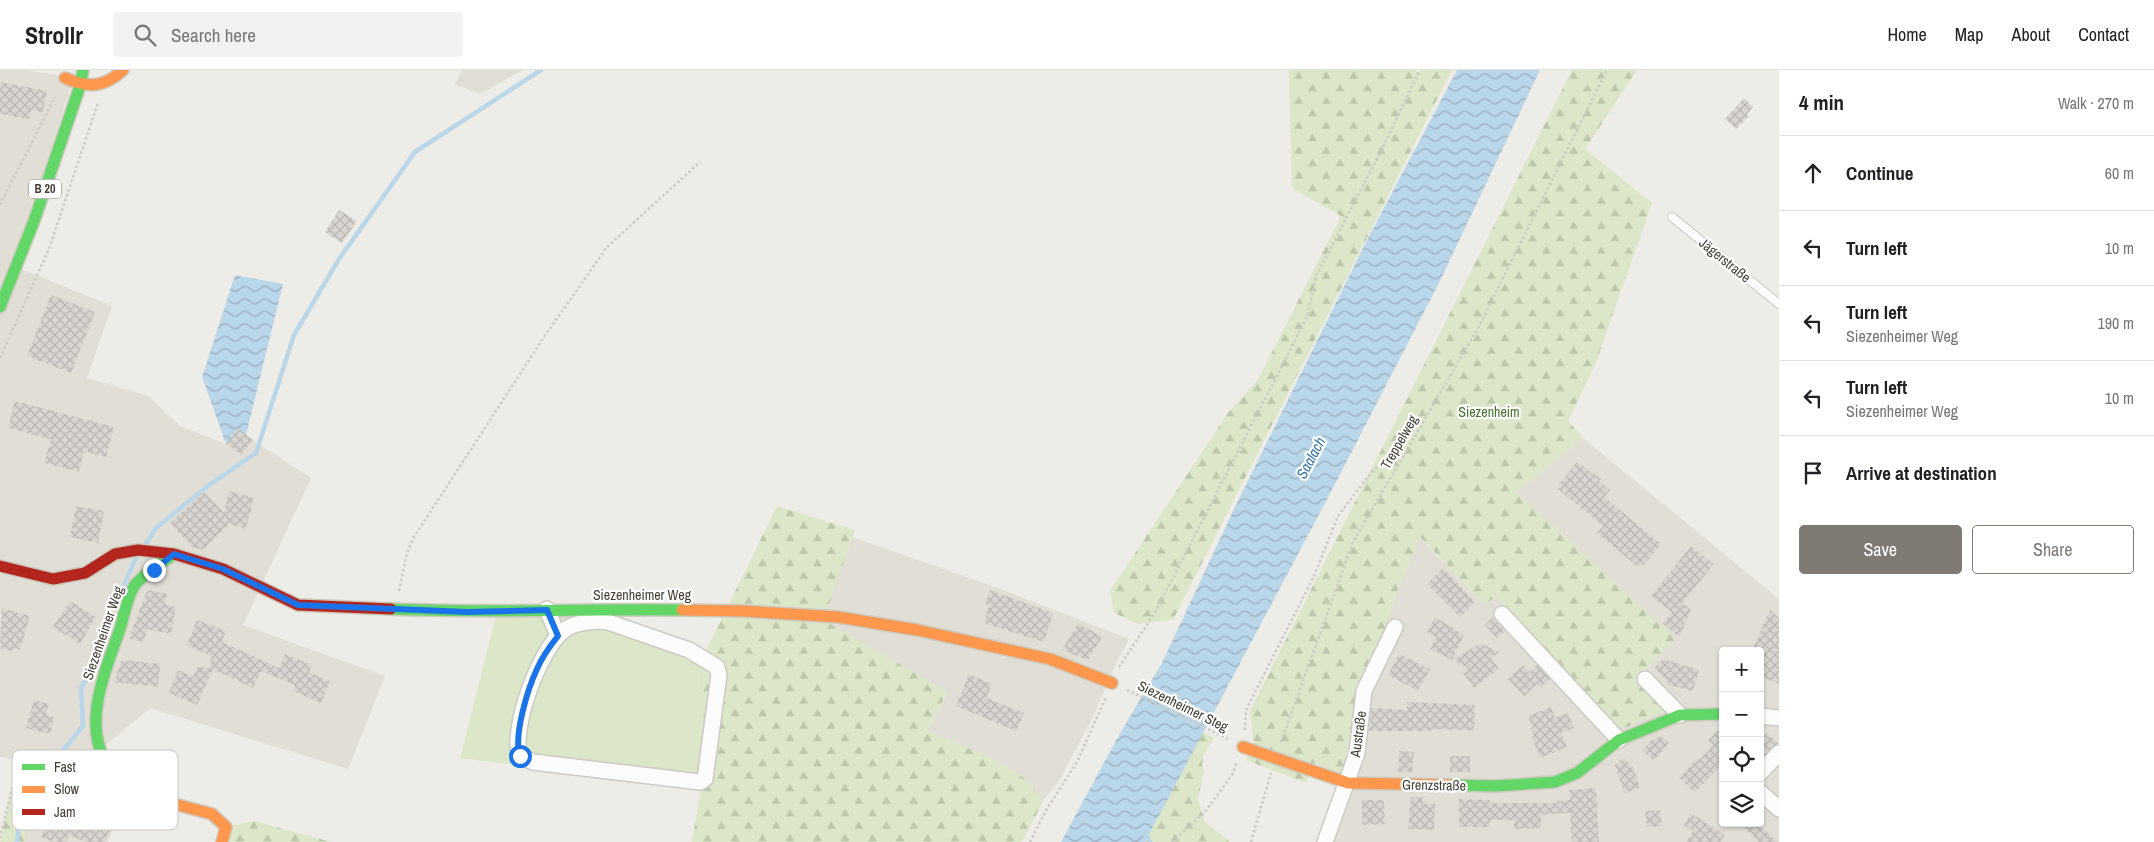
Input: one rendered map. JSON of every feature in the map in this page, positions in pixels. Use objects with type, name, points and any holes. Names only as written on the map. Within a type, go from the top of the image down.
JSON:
[{"type":"street","name":"B 20","points":[[0,307],[34,222],[80,86],[83,70]]},
{"type":"street","points":[[62,74],[80,86],[102,86],[111,83],[124,70]]},
{"type":"street","name":"Siezenheimer Weg","points":[[0,566],[53,579],[85,572],[115,554],[138,550],[174,554],[223,569],[298,605],[467,612],[547,610],[743,611],[838,617],[917,630],[1050,659],[1116,685]]},
{"type":"street","name":"Siezenheimer Weg","points":[[100,750],[96,730],[97,701],[102,679],[135,585],[174,554]]},
{"type":"street","points":[[547,610],[558,636]]},
{"type":"street","points":[[1502,614],[1619,740]]},
{"type":"street","points":[[608,622],[689,650],[712,662],[719,675],[705,779],[694,783],[601,769],[533,762],[520,756],[519,736],[529,690],[537,668],[558,636],[576,624],[608,622]]},
{"type":"street","name":"Austraße","points":[[1325,842],[1348,783],[1357,753],[1364,691],[1395,627]]},
{"type":"street","points":[[1645,680],[1680,716]]},
{"type":"street","name":"Grenzstraße","points":[[1243,747],[1348,783],[1496,786],[1555,782],[1577,773],[1619,740],[1680,716],[1719,714]]},
{"type":"street","points":[[1764,716],[1779,718]]},
{"type":"street","points":[[1764,769],[1779,753]]},
{"type":"street","points":[[1764,796],[1779,809]]},
{"type":"street","name":"Siezenheimer Weg","points":[[178,805],[212,814],[226,827],[222,842]]},
{"type":"lane","name":"Jägerstraße","points":[[1672,217],[1779,304]]},
{"type":"path","points":[[1030,842],[1048,807],[1077,762],[1116,685],[1123,661],[1156,611],[1307,317],[1316,276],[1381,151],[1420,70]]},
{"type":"path","name":"Treppelweg","points":[[1251,842],[1276,758],[1353,542],[1402,455],[1477,330],[1607,70]]},
{"type":"path","points":[[0,205],[62,74]]},
{"type":"path","points":[[0,358],[49,250],[102,86]]},
{"type":"path","points":[[394,609],[407,553],[414,537],[542,340],[607,248],[700,162]]},
{"type":"path","points":[[1172,842],[1204,813],[1232,775],[1243,747],[1246,710],[1314,576],[1338,516],[1373,470],[1402,455]]},
{"type":"path","name":"Siezenheimer Steg","points":[[1116,685],[1229,740]]},
{"type":"path","points":[[0,838],[12,788]]},
{"type":"shaded area","points":[[0,70],[26,70],[73,78],[16,267],[112,306],[87,378],[148,396],[180,426],[226,444],[241,455],[253,440],[311,478],[243,625],[385,676],[348,769],[150,708],[100,750],[12,750],[12,759],[0,757]]},
{"type":"shaded area","points":[[462,70],[523,70],[480,94],[455,84]]},
{"type":"shaded area","points":[[1583,438],[1779,599],[1779,842],[1317,842],[1343,774],[1360,688],[1378,652],[1396,594],[1419,537],[1485,604],[1497,596],[1617,730],[1667,709],[1635,679],[1675,639],[1516,492]]},
{"type":"shaded area","points":[[852,537],[998,588],[1129,639],[1115,665],[1095,713],[1060,779],[1043,801],[1024,778],[988,756],[927,731],[947,693],[822,620]]},
{"type":"shaded area","points":[[25,830],[113,830],[108,842],[24,842]]},
{"type":"green space","points":[[1289,70],[1414,70],[1419,73],[1421,70],[1452,70],[1173,620],[1138,624],[1114,613],[1110,591],[1228,413],[1258,380],[1341,216],[1292,188]]},
{"type":"green space","name":"Siezenheim","points":[[1572,70],[1637,70],[1585,149],[1652,203],[1595,365],[1568,421],[1583,438],[1516,492],[1676,639],[1635,679],[1667,710],[1617,731],[1497,596],[1485,604],[1420,537],[1396,594],[1378,652],[1360,688],[1343,774],[1313,763],[1306,783],[1246,760],[1254,745],[1250,711]]},
{"type":"green space","points":[[777,506],[855,530],[823,620],[947,692],[927,731],[988,756],[1024,778],[1043,801],[1022,842],[692,842],[701,788],[704,655]]},
{"type":"green space","points":[[496,616],[595,618],[704,655],[701,788],[460,758]]},
{"type":"green space","points":[[1203,732],[1214,738],[1204,754],[1202,765],[1204,771],[1198,798],[1204,821],[1230,842],[1145,842]]},
{"type":"green space","points":[[12,790],[12,830],[25,830],[24,842],[0,842]]},
{"type":"green space","points":[[255,821],[331,842],[222,842],[226,827]]},
{"type":"water","name":"Saalach","points":[[1457,70],[1540,70],[1438,285],[1323,507],[1145,842],[1061,842],[1119,735],[1162,663],[1233,511],[1366,242]]},
{"type":"water","points":[[235,275],[283,284],[246,435],[238,428],[226,444],[202,377]]},
{"type":"building","points":[[0,82],[47,91],[43,112],[31,110],[30,119],[0,114]]},
{"type":"building","points":[[1744,98],[1753,107],[1747,114],[1749,116],[1736,129],[1725,119]]},
{"type":"building","points":[[339,210],[357,221],[342,243],[325,232]]},
{"type":"building","points":[[51,295],[95,312],[71,373],[27,356]]},
{"type":"building","points":[[15,401],[114,427],[106,457],[84,451],[79,472],[44,463],[51,439],[8,428]]},
{"type":"building","points":[[238,428],[253,440],[241,455],[226,444]]},
{"type":"building","points":[[1577,462],[1601,479],[1599,481],[1610,490],[1604,497],[1661,544],[1643,566],[1641,564],[1638,567],[1597,533],[1603,526],[1558,489],[1561,486],[1558,485]]},
{"type":"building","points":[[229,491],[254,498],[246,529],[229,524],[203,550],[192,547],[170,523],[204,492],[224,513]]},
{"type":"building","points":[[76,506],[104,511],[98,543],[70,537]]},
{"type":"building","points":[[1691,546],[1714,564],[1682,603],[1691,610],[1679,637],[1663,623],[1672,612],[1651,596]]},
{"type":"building","points":[[1443,568],[1475,602],[1460,617],[1427,584]]},
{"type":"building","points":[[149,590],[167,594],[165,604],[176,607],[171,634],[147,629],[144,642],[129,639],[146,593]]},
{"type":"building","points":[[990,590],[1053,613],[1044,642],[984,623],[989,605],[985,604]]},
{"type":"building","points":[[70,601],[96,617],[80,644],[53,627]]},
{"type":"building","points":[[2,608],[30,616],[20,650],[13,648],[12,651],[0,648]]},
{"type":"building","points":[[1770,610],[1779,618],[1779,684],[1764,678],[1764,647],[1754,647]]},
{"type":"building","points":[[1435,617],[1464,635],[1452,660],[1430,649],[1436,637],[1427,632]]},
{"type":"building","points":[[1493,617],[1505,631],[1497,638],[1485,625]]},
{"type":"building","points":[[197,620],[226,631],[222,642],[279,668],[285,654],[312,665],[309,672],[330,681],[321,703],[293,691],[295,685],[261,671],[253,688],[213,669],[197,705],[169,693],[178,670],[193,677],[197,667],[210,668],[211,656],[187,645]]},
{"type":"building","points":[[1078,623],[1102,637],[1088,660],[1062,650]]},
{"type":"building","points":[[1480,643],[1499,652],[1491,658],[1499,669],[1474,688],[1463,673],[1468,668],[1453,660]]},
{"type":"building","points":[[1399,654],[1430,669],[1418,691],[1388,675]]},
{"type":"building","points":[[1663,659],[1699,670],[1693,691],[1667,685],[1668,682],[1654,668]]},
{"type":"building","points":[[122,660],[160,664],[158,687],[114,682]]},
{"type":"building","points":[[1523,665],[1530,672],[1537,665],[1550,679],[1541,688],[1537,684],[1524,696],[1508,679]]},
{"type":"building","points":[[969,674],[992,684],[986,698],[1024,713],[1016,731],[956,706]]},
{"type":"building","points":[[34,700],[49,704],[46,715],[54,717],[50,734],[26,728]]},
{"type":"building","points":[[1407,702],[1475,705],[1474,730],[1369,731],[1371,708],[1407,710]]},
{"type":"building","points":[[1551,707],[1555,718],[1568,713],[1574,728],[1561,733],[1567,747],[1540,758],[1532,737],[1534,736],[1531,728],[1533,727],[1528,716]]},
{"type":"building","points":[[1719,731],[1719,767],[1695,793],[1679,778],[1697,758],[1699,760],[1713,746],[1708,740]]},
{"type":"building","points":[[1767,733],[1778,743],[1764,755],[1764,737]]},
{"type":"building","points":[[1661,736],[1669,743],[1654,761],[1642,751],[1651,740]]},
{"type":"building","points":[[1399,751],[1414,752],[1412,772],[1398,772]]},
{"type":"building","points":[[1450,756],[1470,756],[1470,772],[1450,772]]},
{"type":"building","points":[[1624,758],[1634,769],[1640,788],[1624,793],[1615,765]]},
{"type":"building","points":[[1596,788],[1599,842],[1572,842],[1570,813],[1541,815],[1541,828],[1514,829],[1514,820],[1490,820],[1490,827],[1459,827],[1459,799],[1490,800],[1490,803],[1557,803],[1557,801],[1570,800],[1569,790]]},
{"type":"building","points":[[1411,797],[1423,797],[1423,804],[1435,804],[1434,830],[1408,829]]},
{"type":"building","points":[[1362,800],[1384,800],[1385,824],[1362,825]]},
{"type":"building","points":[[1660,810],[1662,826],[1647,827],[1645,811]]},
{"type":"building","points":[[1691,813],[1725,835],[1720,842],[1686,842],[1693,831],[1684,825]]},
{"type":"building","points":[[1743,827],[1761,827],[1778,842],[1759,842]]},
{"type":"building","points":[[44,830],[110,831],[105,842],[86,842],[69,835],[67,842],[53,842],[41,837]]},
{"type":"waterway","points":[[145,545],[156,528],[209,485],[256,453],[294,335],[339,259],[415,152],[541,70]]},
{"type":"waterway","points":[[124,585],[136,558]]},
{"type":"waterway","points":[[63,750],[83,726],[81,687],[96,668]]},
{"type":"waterway","points":[[17,842],[18,830]]},
{"type":"waterway","points":[[1144,833],[1150,842]]},
{"type":"traffic: fast","points":[[0,307],[34,221],[80,86],[83,70]]},
{"type":"traffic: fast","points":[[100,750],[96,729],[97,708],[106,668],[128,600],[135,585],[174,554]]},
{"type":"traffic: fast","points":[[391,609],[464,611],[682,610]]},
{"type":"traffic: fast","points":[[1449,785],[1495,786],[1555,782],[1577,773],[1619,740],[1680,715],[1719,714]]},
{"type":"traffic: slow","points":[[65,78],[81,84],[96,85],[109,80],[123,70]]},
{"type":"traffic: slow","points":[[682,610],[743,611],[838,617],[917,630],[1050,659],[1112,683]]},
{"type":"traffic: slow","points":[[1243,747],[1348,783],[1449,785]]},
{"type":"traffic: slow","points":[[178,805],[212,814],[226,827],[222,842]]},
{"type":"traffic: jam","points":[[0,566],[53,579],[85,573],[115,554],[138,550],[174,554],[223,569],[298,605],[391,609]]},
{"type":"route","points":[[154,570],[174,554],[223,569],[298,605],[467,612],[547,610],[558,636],[537,668],[529,690],[520,728],[518,751],[520,756]]}]
